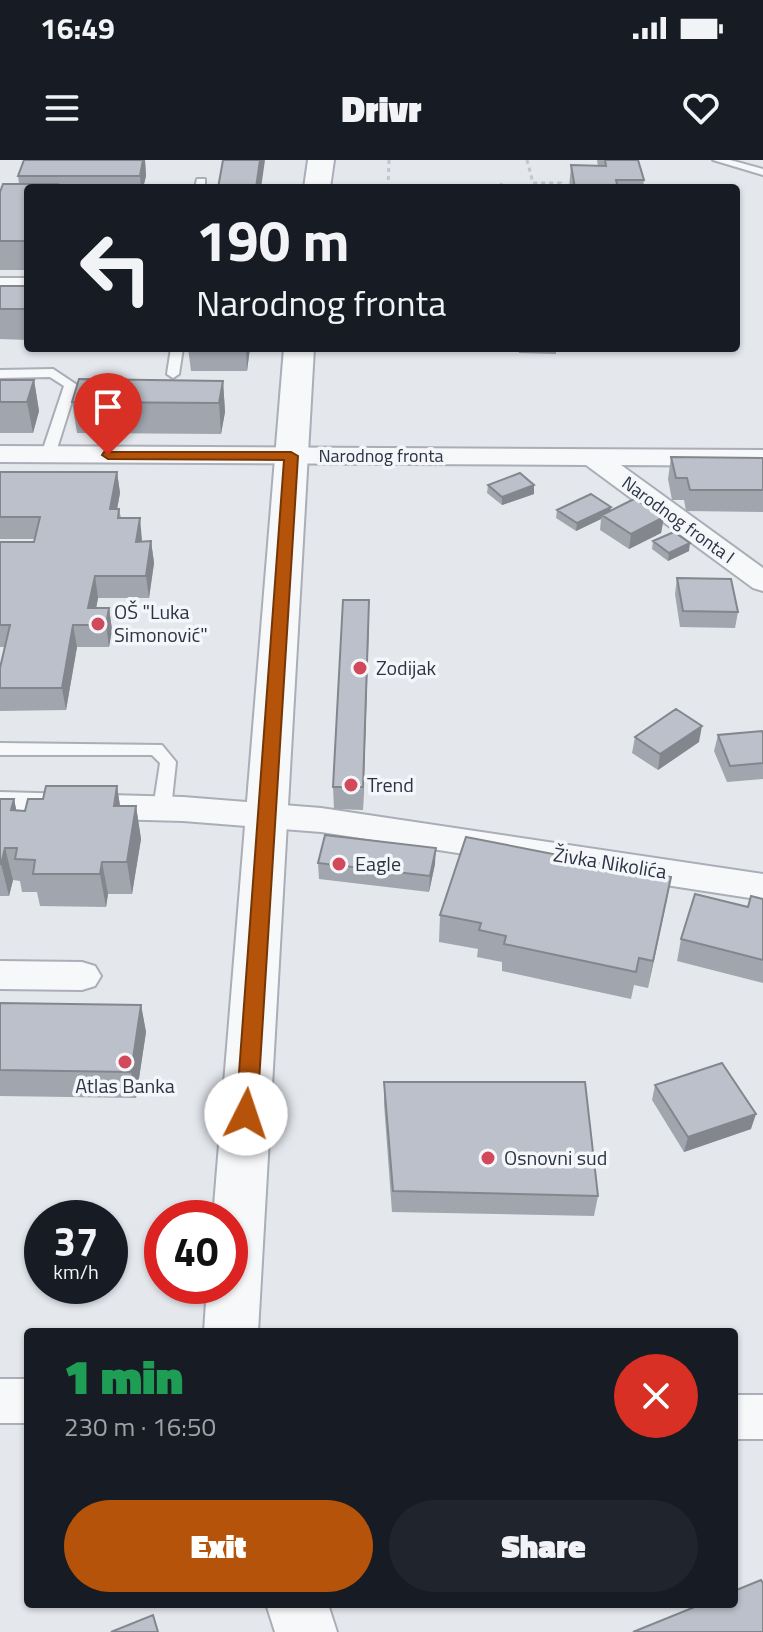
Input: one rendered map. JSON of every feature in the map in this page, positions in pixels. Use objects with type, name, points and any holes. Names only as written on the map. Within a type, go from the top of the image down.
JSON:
[{"type":"street","points":[[318,184],[321,160]]},
{"type":"street","points":[[0,285],[24,285]]},
{"type":"street","points":[[231,1328],[299,352]]},
{"type":"street","name":"Narodnog fronta","points":[[0,454],[763,458]]},
{"type":"street","name":"Narodnog fronta I","points":[[592,457],[760,577]]},
{"type":"street","name":"Živka Nikolića","points":[[0,804],[162,809],[321,820],[763,887]]},
{"type":"street","points":[[0,975],[82,976]]},
{"type":"street","points":[[0,1401],[24,1401]]},
{"type":"street","points":[[738,1417],[763,1417]]},
{"type":"street","points":[[298,1608],[306,1632]]},
{"type":"lane","points":[[718,160],[763,172]]},
{"type":"lane","points":[[173,374],[176,352]]},
{"type":"lane","points":[[0,374],[53,373],[71,385],[48,455]]},
{"type":"lane","points":[[0,749],[156,749],[168,762],[162,809]]},
{"type":"path","points":[[388,184],[389,160]]},
{"type":"path","points":[[527,160],[533,183],[561,184]]},
{"type":"building","points":[[24,160],[143,160],[140,176],[18,176]]},
{"type":"building","points":[[223,160],[260,160],[257,184],[219,184]]},
{"type":"building","points":[[605,160],[638,160],[644,180],[616,180],[617,184],[574,184],[571,165],[606,166]]},
{"type":"building","points":[[3,184],[24,184],[24,241],[0,241],[0,192]]},
{"type":"building","points":[[0,286],[24,286],[24,309],[0,309]]},
{"type":"building","points":[[79,379],[223,381],[219,403],[72,402]]},
{"type":"building","points":[[0,380],[34,380],[27,402],[0,402]]},
{"type":"building","points":[[671,457],[763,458],[763,490],[690,490],[687,478],[676,478]]},
{"type":"building","points":[[0,472],[117,472],[110,509],[119,509],[118,518],[140,518],[136,542],[151,541],[146,576],[95,576],[88,608],[109,608],[106,625],[73,625],[62,688],[0,688],[0,668],[10,625],[0,625],[0,542],[34,542],[40,517],[0,517]]},
{"type":"building","points":[[520,473],[534,485],[502,497],[488,485]]},
{"type":"building","points":[[591,494],[611,507],[577,523],[557,510]]},
{"type":"building","points":[[634,499],[664,517],[631,534],[602,515]]},
{"type":"building","points":[[674,532],[690,543],[669,553],[653,541]]},
{"type":"building","points":[[677,578],[731,579],[738,612],[683,611]]},
{"type":"building","points":[[343,600],[369,600],[363,787],[333,787]]},
{"type":"building","points":[[676,709],[702,726],[660,754],[635,737]]},
{"type":"building","points":[[762,731],[763,763],[730,766],[718,735]]},
{"type":"building","points":[[46,786],[117,786],[114,806],[136,806],[127,862],[102,862],[100,874],[33,874],[35,860],[15,859],[17,848],[5,848],[0,864],[0,799],[14,799],[11,810],[25,811],[28,799],[43,799]]},
{"type":"building","points":[[325,835],[436,848],[430,876],[318,863]]},
{"type":"building","points":[[466,837],[671,877],[653,961],[639,958],[636,972],[504,944],[506,936],[479,930],[481,923],[440,915]]},
{"type":"building","points":[[695,894],[748,907],[751,896],[763,899],[763,960],[681,939]]},
{"type":"building","points":[[0,1003],[141,1005],[131,1072],[0,1070]]},
{"type":"building","points":[[722,1063],[756,1114],[688,1137],[655,1085]]},
{"type":"building","name":"Osnovni sud","points":[[384,1082],[585,1082],[598,1196],[393,1191]]},
{"type":"building","points":[[761,1580],[763,1583],[763,1632],[633,1632],[692,1608],[738,1608],[738,1589]]},
{"type":"building","points":[[153,1615],[158,1632],[111,1632]]},
{"type":"place","name":"OŠ \"Luka Simonović\"","points":[[98,624]]},
{"type":"place","name":"Zodijak","points":[[360,668]]},
{"type":"place","name":"Trend","points":[[351,785]]},
{"type":"place","name":"Eagle","points":[[339,864]]},
{"type":"place","name":"Atlas Banka","points":[[125,1062]]},
{"type":"place","name":"Osnovni sud","points":[[488,1158]]},
{"type":"route","points":[[108,455],[291,456],[246,1114]]}]
